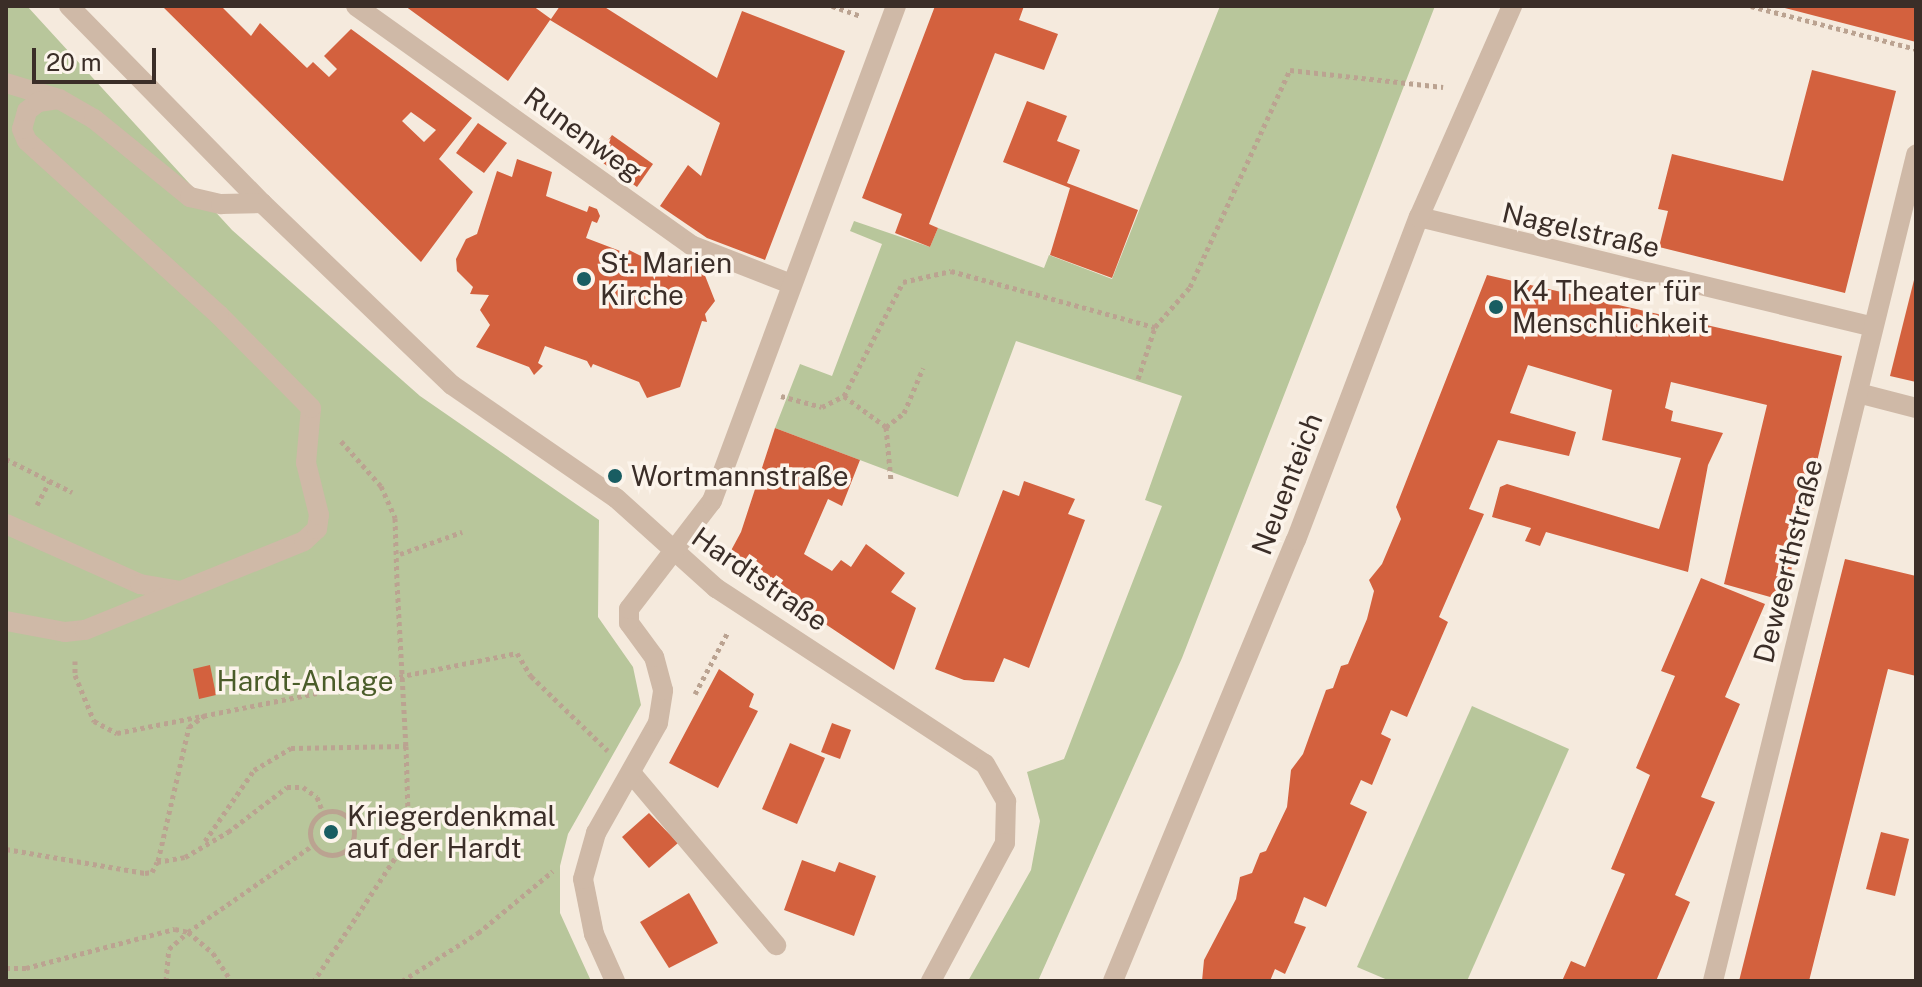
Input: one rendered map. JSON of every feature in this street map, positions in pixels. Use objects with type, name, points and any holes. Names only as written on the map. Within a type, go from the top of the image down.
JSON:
[{"type":"street","name":"Hardtstraße","points":[[69,6],[262,203],[452,385],[616,498],[673,553],[716,588],[985,764],[1006,801],[1005,843],[931,981]]},
{"type":"street","name":"Runenweg","points":[[356,6],[691,245],[791,284]]},
{"type":"street","points":[[615,981],[583,894],[596,833],[658,723],[663,690],[654,657],[629,623],[629,609],[712,501],[896,6]]},
{"type":"street","name":"Neuenteich","points":[[1113,981],[1296,540],[1419,217],[1512,6]]},
{"type":"street","points":[[6,83],[59,99],[94,119],[177,190],[221,204],[262,203]]},
{"type":"street","points":[[6,621],[74,632],[304,541],[317,529],[317,502],[306,463],[311,408],[219,315],[27,141],[22,123],[27,111],[38,102],[59,99]]},
{"type":"street","name":"Deweerthstraße","points":[[1713,981],[1916,155]]},
{"type":"street","name":"Nagelstraße","points":[[1419,217],[1872,327]]},
{"type":"street","points":[[1858,393],[1916,408]]},
{"type":"street","points":[[6,524],[140,584],[179,591]]},
{"type":"street","points":[[632,774],[776,945]]},
{"type":"path","points":[[1751,6],[1916,49]]},
{"type":"path","points":[[1138,379],[1155,327],[1190,287],[1290,70],[1400,79],[1472,93]]},
{"type":"path","points":[[753,389],[822,407],[844,396],[903,282],[951,271],[1155,327]]},
{"type":"path","points":[[886,427],[904,413],[923,368]]},
{"type":"path","points":[[844,396],[886,427],[891,481]]},
{"type":"path","points":[[311,408],[381,486],[395,518],[400,554],[397,582],[408,815],[399,852],[314,981]]},
{"type":"path","points":[[6,459],[72,492]]},
{"type":"path","points":[[400,554],[462,532]]},
{"type":"path","points":[[74,632],[75,675],[99,728],[117,733],[209,712],[517,653],[531,676],[632,774]]},
{"type":"path","points":[[6,849],[152,872],[189,727],[209,712]]},
{"type":"path","points":[[157,862],[185,857],[205,841],[254,770],[291,748],[406,746]]},
{"type":"path","points":[[205,841],[228,832],[287,787],[303,787],[317,797],[323,813]]},
{"type":"path","points":[[313,845],[311,826],[323,813]]},
{"type":"path","points":[[313,845],[337,855],[352,841],[353,827],[346,816],[323,813]]},
{"type":"path","points":[[402,981],[478,933],[596,833]]},
{"type":"path","points":[[166,981],[169,949],[188,932],[313,845]]},
{"type":"path","points":[[6,968],[54,961],[159,929],[188,932],[213,953],[231,981]]},
{"type":"green space","name":"Hardt-Anlage","points":[[6,6],[27,6],[232,230],[420,396],[599,520],[598,617],[633,667],[641,705],[568,834],[560,866],[560,913],[591,981],[6,981]]},
{"type":"green space","points":[[1220,6],[1435,6],[1182,658],[1038,981],[968,981],[1031,870],[1040,821],[1027,772],[1064,759],[1162,506],[1145,500],[1182,396],[1016,341],[958,497],[775,428],[800,364],[832,376],[882,244],[850,231],[854,221],[930,247],[938,228],[1044,268],[1049,255],[1112,279]]},
{"type":"green space","points":[[1472,706],[1569,749],[1467,981],[1390,981],[1357,967]]},
{"type":"building","points":[[162,6],[221,6],[251,36],[260,23],[307,68],[313,62],[329,77],[337,69],[324,56],[351,29],[472,118],[439,159],[473,192],[421,262]],"holes":[[[411,112],[436,130],[424,142],[402,121]]]},
{"type":"building","points":[[405,6],[533,6],[551,19],[560,6],[603,6],[717,78],[742,11],[845,51],[765,260],[707,238],[660,206],[688,165],[701,176],[720,123],[550,20],[508,81]]},
{"type":"building","points":[[935,6],[1024,6],[1019,20],[1058,34],[1044,70],[995,53],[929,224],[938,228],[930,247],[895,233],[902,214],[862,198]]},
{"type":"building","points":[[1782,6],[1916,6],[1916,42],[1781,7]]},
{"type":"building","points":[[1812,70],[1896,91],[1845,293],[1659,247],[1668,211],[1658,209],[1672,154],[1783,181]]},
{"type":"building","points":[[1027,101],[1067,116],[1057,141],[1080,150],[1067,183],[1138,210],[1112,278],[1050,255],[1070,188],[1003,162]]},
{"type":"building","points":[[478,123],[507,143],[484,173],[456,153]]},
{"type":"building","points":[[612,135],[653,164],[637,187],[596,158]]},
{"type":"building","name":"St. Marien Kirche","points":[[517,159],[552,172],[546,196],[587,212],[589,206],[597,209],[600,216],[597,223],[592,221],[586,238],[628,254],[629,250],[675,273],[692,266],[704,273],[715,301],[705,314],[707,322],[702,321],[680,387],[647,398],[639,382],[593,364],[591,368],[587,361],[545,346],[538,363],[543,366],[534,375],[529,367],[476,347],[490,325],[480,310],[489,295],[470,294],[473,287],[457,271],[456,259],[466,239],[477,234],[497,171],[512,177]]},
{"type":"building","points":[[1487,275],[1842,356],[1784,601],[1724,584],[1767,405],[1671,382],[1665,408],[1673,411],[1671,421],[1723,433],[1708,465],[1688,572],[1546,532],[1540,546],[1525,541],[1531,528],[1492,517],[1500,487],[1507,484],[1659,529],[1681,458],[1602,440],[1612,390],[1528,365],[1510,413],[1576,432],[1569,456],[1498,440],[1469,509],[1484,514],[1439,617],[1448,622],[1407,717],[1391,710],[1381,734],[1391,739],[1372,785],[1361,780],[1350,804],[1367,812],[1326,907],[1304,897],[1294,923],[1306,927],[1285,974],[1275,969],[1270,981],[1202,981],[1204,960],[1236,899],[1240,877],[1252,873],[1260,853],[1266,851],[1287,807],[1291,770],[1303,754],[1326,690],[1333,688],[1341,666],[1348,664],[1367,619],[1374,591],[1369,580],[1382,564],[1401,519],[1396,507]]},
{"type":"building","points":[[1916,276],[1916,382],[1890,376]]},
{"type":"building","points":[[775,428],[860,460],[842,506],[828,499],[804,554],[832,571],[841,560],[851,567],[866,544],[905,573],[891,592],[916,608],[894,670],[773,589],[780,581],[761,578],[749,571],[750,564],[727,558],[741,532]]},
{"type":"building","points":[[1024,481],[1075,499],[1068,514],[1085,520],[1029,668],[1004,658],[994,682],[964,680],[935,669],[1003,490],[1019,496]]},
{"type":"building","points":[[1845,559],[1916,576],[1916,676],[1888,669],[1809,981],[1739,981]]},
{"type":"building","points":[[1701,578],[1765,604],[1725,697],[1740,704],[1701,797],[1715,802],[1675,895],[1690,902],[1656,981],[1562,981],[1571,961],[1585,967],[1625,874],[1611,869],[1650,775],[1636,768],[1675,676],[1661,671]]},
{"type":"building","points":[[210,665],[216,695],[199,699],[193,669]]},
{"type":"building","points":[[719,669],[754,694],[749,707],[758,711],[718,788],[669,763]]},
{"type":"building","points":[[832,723],[851,730],[840,759],[821,752]]},
{"type":"building","points":[[790,743],[825,758],[797,824],[762,809]]},
{"type":"building","points":[[649,813],[678,843],[649,868],[622,837]]},
{"type":"building","points":[[1881,832],[1909,839],[1895,896],[1866,889]]},
{"type":"building","points":[[802,860],[835,872],[839,862],[876,876],[854,936],[784,910]]},
{"type":"building","points":[[689,893],[718,943],[669,968],[640,922]]},
{"type":"place","name":"St. Marien Kirche","points":[[584,279]]},
{"type":"place","name":"K4 Theater für Menschlichkeit","points":[[1496,307]]},
{"type":"place","name":"Wortmannstraße","points":[[615,476]]},
{"type":"place","name":"Kriegerdenkmal auf der Hardt","points":[[331,832]]}]
